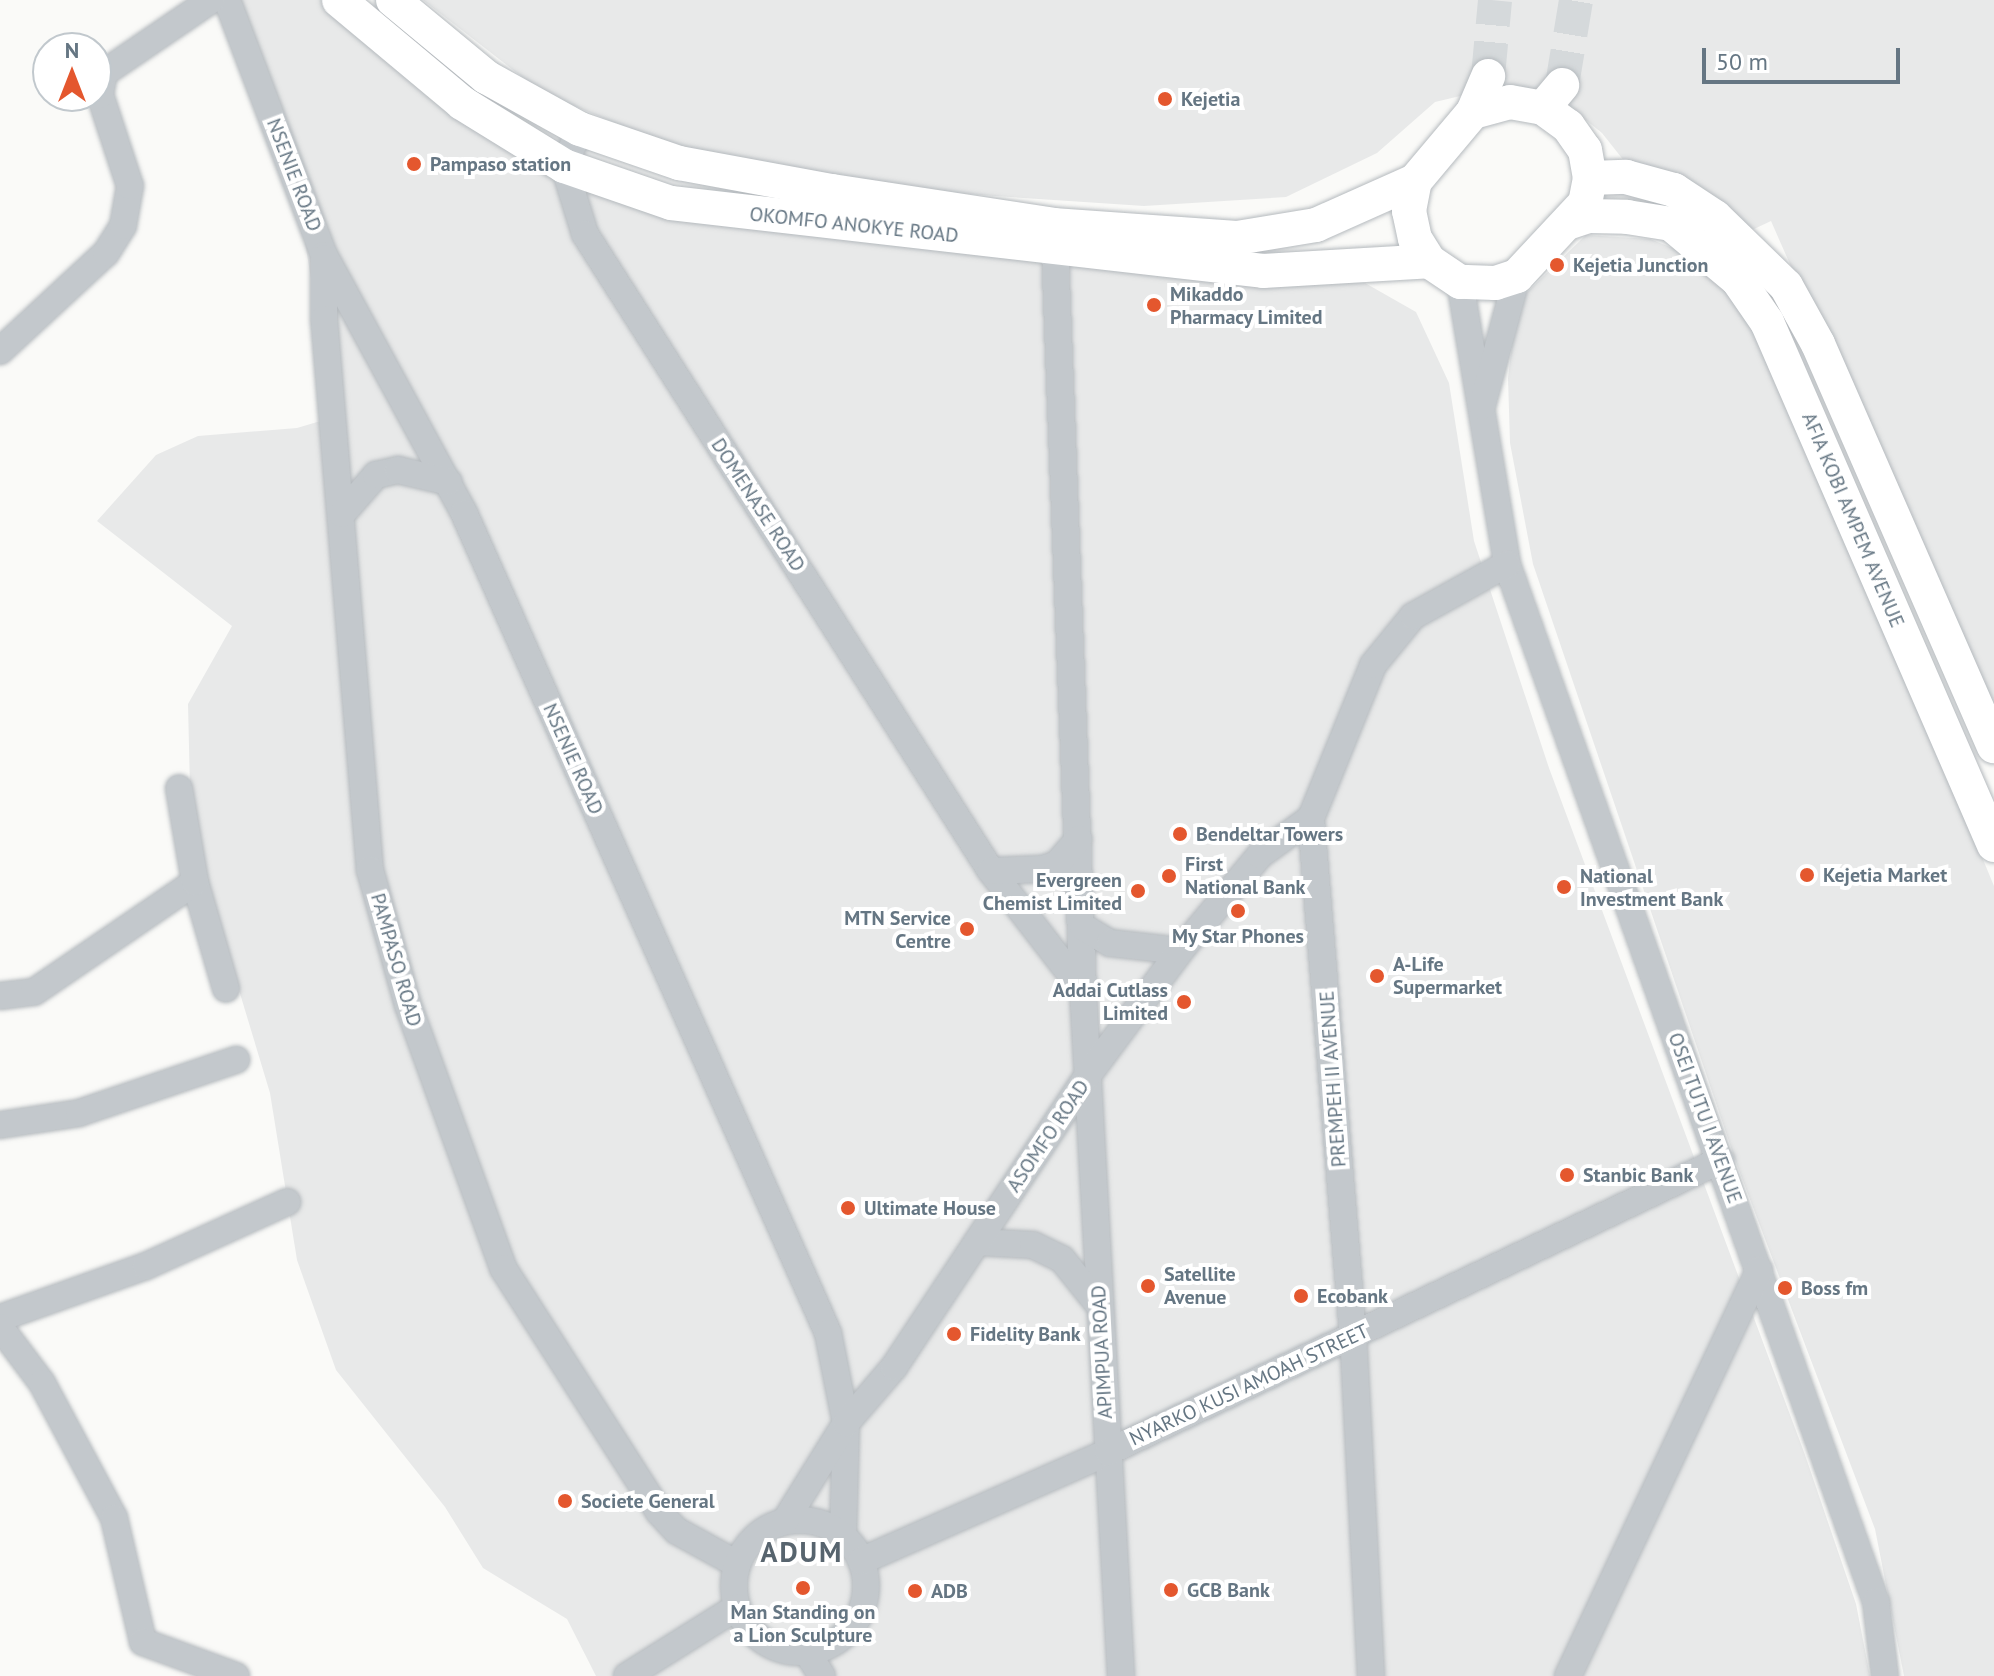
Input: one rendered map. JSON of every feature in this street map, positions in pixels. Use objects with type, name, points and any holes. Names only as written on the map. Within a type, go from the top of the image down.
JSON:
[{"type":"main road","name":"OKOMFO ANOKYE ROAD","points":[[339,0],[462,103],[564,166],[671,203],[1055,250],[1263,271],[1429,261]]},
{"type":"main road","name":"OKOMFO ANOKYE ROAD","points":[[393,0],[486,77],[580,129],[679,163],[832,191],[1053,225],[1237,238],[1316,225],[1415,181]]},
{"type":"main road","points":[[1473,112],[1510,102],[1553,97],[1585,150],[1590,178],[1585,203],[1570,222],[1517,276],[1495,283],[1460,282],[1429,261],[1415,239],[1409,211],[1415,181],[1473,112],[1488,76]]},
{"type":"main road","name":"AFIA KOBI AMPEM AVENUE","points":[[1590,178],[1626,177],[1674,190],[1715,217],[1786,286],[1818,344],[1994,746]]},
{"type":"main road","name":"AFIA KOBI AMPEM AVENUE","points":[[1570,222],[1588,216],[1627,217],[1671,224],[1706,248],[1738,280],[1767,322],[1994,845]]},
{"type":"street","points":[[0,351],[106,253],[123,226],[130,186],[100,95],[104,73],[211,0]]},
{"type":"street","name":"NSENIE ROAD","points":[[227,0],[324,255],[449,482],[828,1333],[846,1423]]},
{"type":"street","points":[[564,166],[580,129]]},
{"type":"street","name":"DOMENASE ROAD","points":[[564,166],[585,234],[991,871],[1083,990]]},
{"type":"street","name":"APIMPUA ROAD","points":[[1055,250],[1083,990],[1121,1676]]},
{"type":"street","name":"PAMPASO ROAD","points":[[324,255],[324,319],[370,870],[455,1146],[503,1268],[659,1512],[677,1531],[737,1564]]},
{"type":"street","points":[[1479,417],[1517,276]]},
{"type":"street","name":"OSEI TUTU I AVENUE","points":[[1460,282],[1479,417],[1507,564],[1876,1602],[1885,1676]]},
{"type":"street","points":[[342,514],[376,475],[398,470],[449,482]]},
{"type":"street","name":"PREMPEH II AVENUE","points":[[1371,1676],[1353,1336],[1311,818],[1373,665],[1413,616],[1507,564]]},
{"type":"street","points":[[179,788],[195,882],[226,989]]},
{"type":"street","name":"ASOMFO ROAD","points":[[846,1423],[894,1367],[1088,1075],[1180,951],[1260,855],[1311,818]]},
{"type":"street","points":[[991,871],[1042,869],[1057,864],[1079,839]]},
{"type":"street","points":[[0,996],[34,992],[195,882]]},
{"type":"street","points":[[1083,927],[1110,943],[1180,951]]},
{"type":"street","points":[[0,1125],[79,1113],[236,1060]]},
{"type":"street","name":"NYARKO KUSI AMOAH STREET","points":[[861,1561],[1108,1452],[1721,1160]]},
{"type":"street","points":[[0,1318],[146,1266],[287,1202]]},
{"type":"street","points":[[977,1242],[1033,1245],[1062,1259],[1099,1305]]},
{"type":"street","points":[[1568,1676],[1759,1270]]},
{"type":"street","points":[[0,1327],[42,1383],[114,1518],[143,1642],[236,1676]]},
{"type":"street","points":[[785,1521],[846,1423]]},
{"type":"street","points":[[843,1535],[846,1423]]},
{"type":"street","points":[[807,1520],[843,1535],[861,1561],[867,1595],[860,1616],[829,1647],[807,1652],[784,1651],[764,1642],[737,1607],[737,1564],[764,1529],[785,1521],[807,1520]]},
{"type":"street","points":[[627,1676],[737,1607]]},
{"type":"street","points":[[807,1652],[822,1676]]},
{"type":"shaded area","points":[[229,0],[332,0],[624,196],[1358,279],[1416,312],[1449,383],[1474,541],[1549,768],[1805,1455],[1856,1604],[1870,1676],[596,1676],[567,1619],[483,1568],[445,1507],[336,1370],[297,1260],[270,1093],[191,831],[188,704],[232,626],[97,521],[156,455],[198,436],[297,428],[334,417],[293,170]]},
{"type":"shaded area","points":[[423,0],[1994,0],[1994,728],[1771,221],[1737,237],[1640,181],[1602,133],[1556,96],[1494,88],[1435,102],[1377,153],[1286,197],[1144,206],[936,192],[671,146],[543,93]]},
{"type":"shaded area","points":[[1586,235],[1650,239],[1695,257],[1733,294],[1799,415],[1994,886],[1994,1676],[1904,1676],[1875,1529],[1737,1165],[1533,564],[1510,443],[1508,378],[1517,302]]},
{"type":"tunnel","points":[[1488,76],[1495,0]]},
{"type":"tunnel","points":[[1562,85],[1576,0]]},
{"type":"place","name":"Kejetia","points":[[1165,99]]},
{"type":"place","name":"Pampaso station","points":[[414,164]]},
{"type":"place","name":"Kejetia Junction","points":[[1557,265]]},
{"type":"place","name":"Mikaddo Pharmacy Limited","points":[[1154,305]]},
{"type":"place","name":"Bendeltar Towers","points":[[1180,834]]},
{"type":"place","name":"Kejetia Market","points":[[1807,875]]},
{"type":"place","name":"First National Bank","points":[[1169,876]]},
{"type":"place","name":"National Investment Bank","points":[[1564,887]]},
{"type":"place","name":"Evergreen Chemist Limited","points":[[1138,891]]},
{"type":"place","name":"My Star Phones","points":[[1238,911]]},
{"type":"place","name":"MTN Service Centre","points":[[967,929]]},
{"type":"place","name":"A-Life Supermarket","points":[[1377,976]]},
{"type":"place","name":"Addai Cutlass Limited","points":[[1184,1002]]},
{"type":"place","name":"Stanbic Bank","points":[[1567,1175]]},
{"type":"place","name":"Ultimate House","points":[[848,1208]]},
{"type":"place","name":"Satellite Avenue","points":[[1148,1286]]},
{"type":"place","name":"Boss fm","points":[[1785,1288]]},
{"type":"place","name":"Ecobank","points":[[1301,1296]]},
{"type":"place","name":"Fidelity Bank","points":[[954,1334]]},
{"type":"place","name":"Societe General","points":[[565,1501]]},
{"type":"place","name":"Man Standing on a Lion Sculpture","points":[[803,1588]]},
{"type":"place","name":"GCB Bank","points":[[1171,1590]]},
{"type":"place","name":"ADB","points":[[915,1591]]},
{"type":"district","name":"ADUM","points":[[802,1552]]}]
